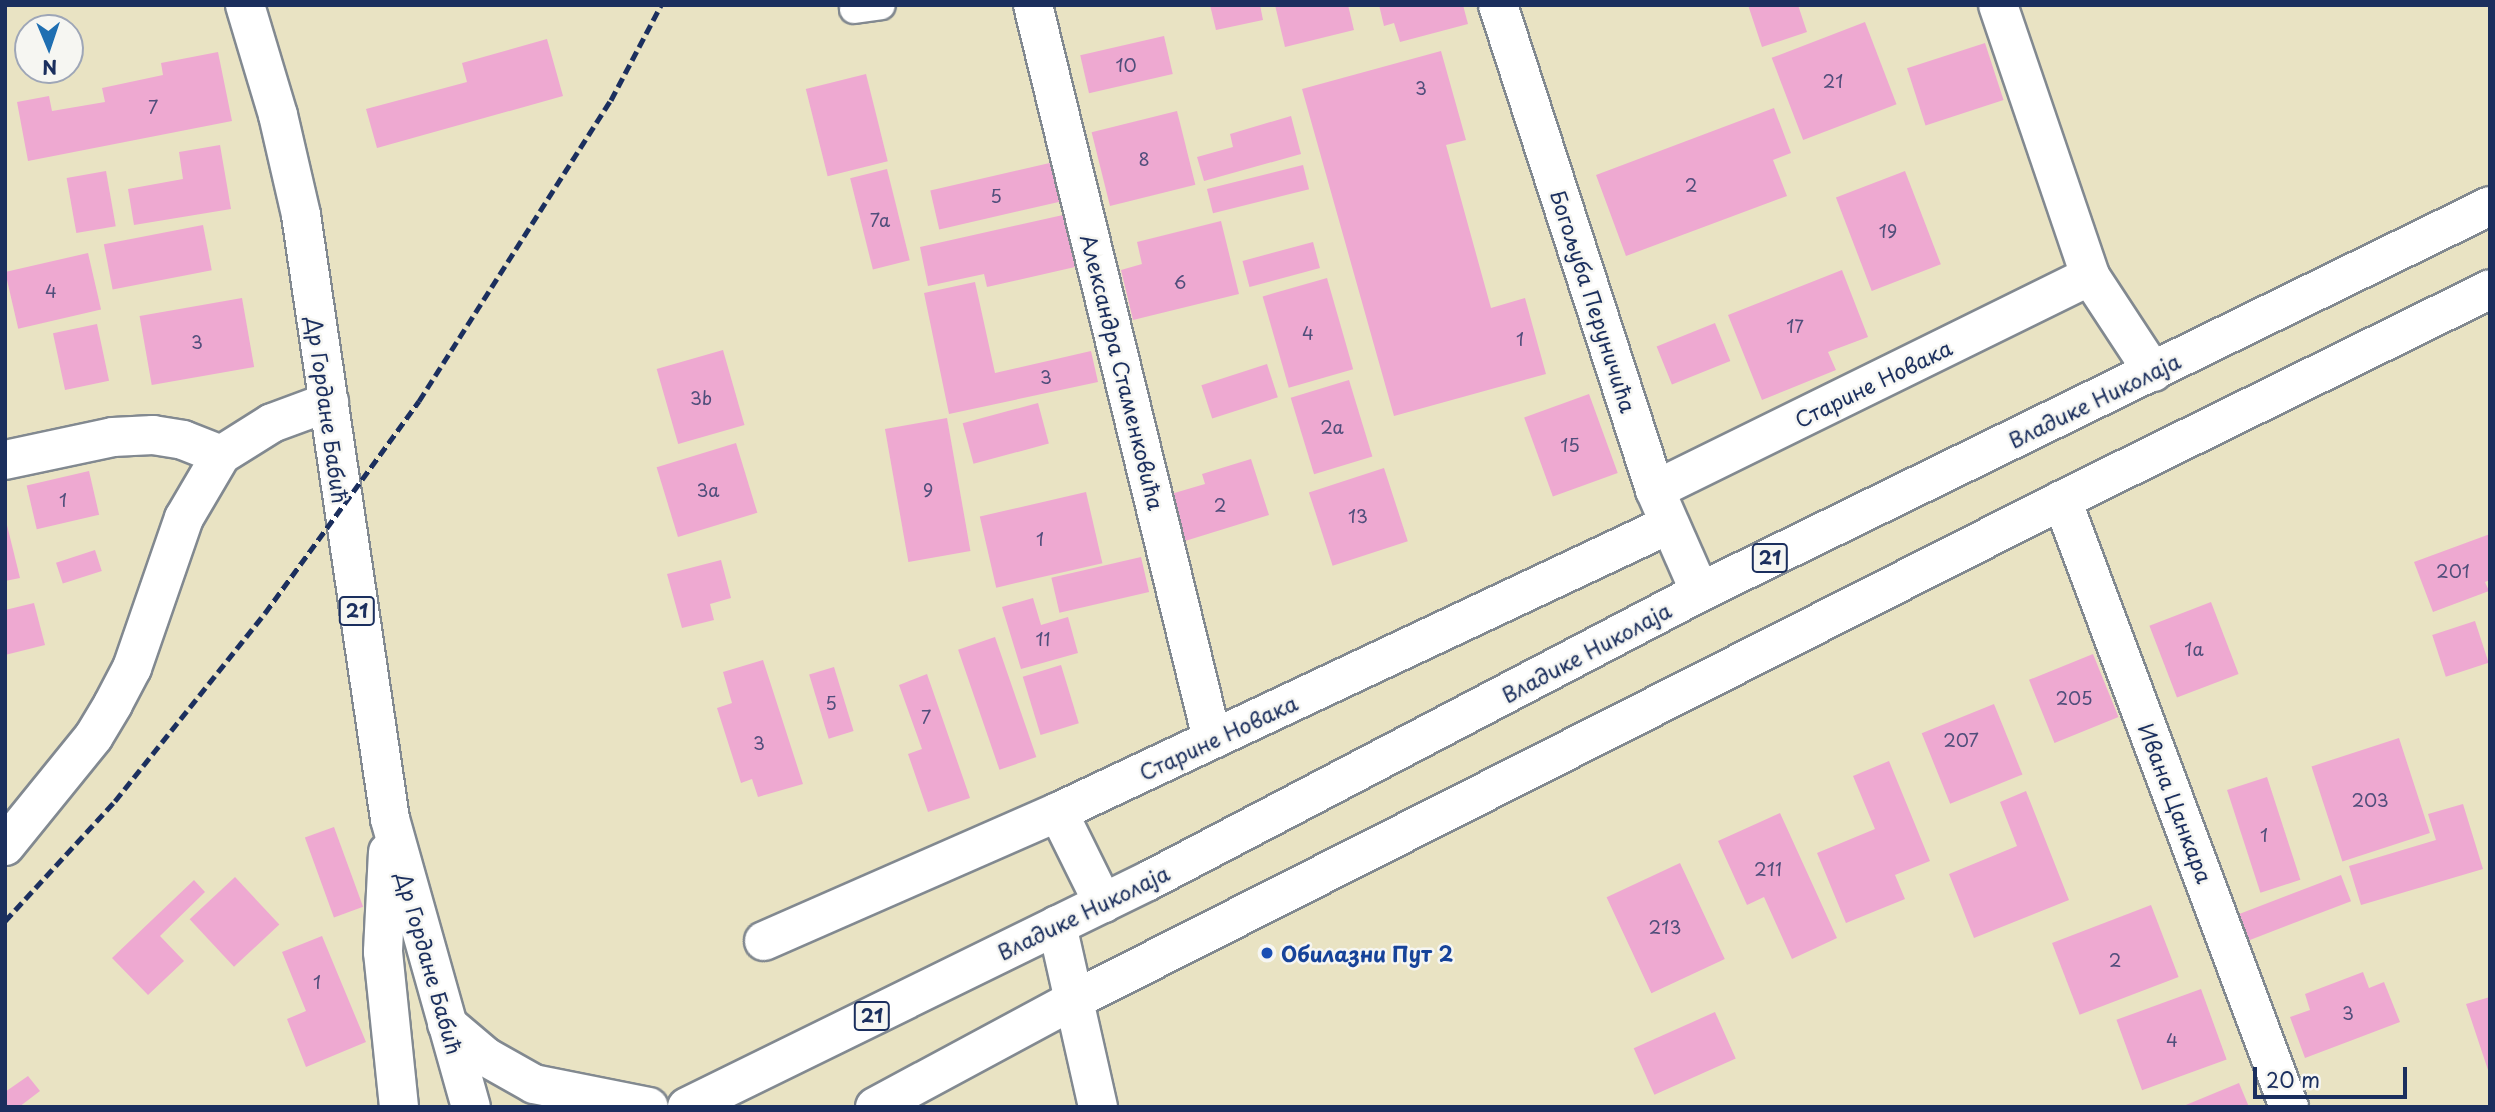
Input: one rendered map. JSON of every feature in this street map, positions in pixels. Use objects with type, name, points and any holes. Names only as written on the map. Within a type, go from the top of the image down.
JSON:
[{"type":"main road","name":"Др Гордане Бабић","points":[[245,5],[278,115],[301,215],[390,819],[471,1107]]},
{"type":"main road","name":"Александра Стаменковића","points":[[1033,5],[1212,739]]},
{"type":"main road","name":"Богољуба Перуничића","points":[[1498,5],[1662,507],[1700,592]]},
{"type":"main road","points":[[1998,5],[2090,276],[2153,372]]},
{"type":"main road","name":"Владике Николаја","points":[[687,1107],[1103,903],[1700,592],[2490,206]]},
{"type":"main road","name":"Старине Новака","points":[[764,942],[1058,813],[1212,739],[1662,507],[2090,276]]},
{"type":"main road","points":[[874,1107],[1074,1000],[2062,500],[2490,289]]},
{"type":"main road","points":[[5,846],[94,736],[113,704],[132,668],[184,518],[221,455],[262,428],[329,402]]},
{"type":"main road","points":[[5,460],[113,437],[153,435],[183,440],[221,455]]},
{"type":"main road","name":"Ивана Цанкара","points":[[2062,500],[2289,1107]]},
{"type":"main road","points":[[1058,813],[1103,903]]},
{"type":"main road","name":"Др Гордане Бабић","points":[[390,819],[383,952],[399,1107]]},
{"type":"main road","points":[[1057,925],[1098,1107]]},
{"type":"main road","points":[[447,1024],[486,1057],[534,1084],[649,1107]]},
{"type":"building","points":[[1210,5],[1260,5],[1263,20],[1216,30]]},
{"type":"building","points":[[1275,5],[1348,5],[1354,30],[1285,47]]},
{"type":"building","points":[[1379,5],[1463,5],[1468,24],[1400,42],[1394,23],[1384,26]]},
{"type":"building","points":[[1748,5],[1798,5],[1807,32],[1762,47]]},
{"type":"building","points":[[1865,22],[1897,104],[1803,140],[1772,58]]},
{"type":"building","points":[[1164,36],[1173,74],[1089,93],[1080,55]]},
{"type":"building","points":[[547,39],[563,96],[377,148],[366,109],[467,82],[462,63]]},
{"type":"building","points":[[1985,43],[2004,100],[1926,125],[1907,68]]},
{"type":"building","points":[[1441,51],[1466,140],[1446,145],[1491,308],[1525,298],[1546,374],[1394,416],[1302,89]]},
{"type":"building","points":[[218,52],[232,121],[28,161],[17,102],[49,96],[52,111],[105,102],[102,88],[163,75],[161,63]]},
{"type":"building","points":[[866,74],[888,161],[828,176],[806,89]]},
{"type":"building","points":[[1774,108],[1791,153],[1773,160],[1787,196],[1626,256],[1596,175]]},
{"type":"building","points":[[1177,111],[1195,185],[1110,206],[1092,132]]},
{"type":"building","points":[[1291,116],[1301,154],[1204,181],[1197,157],[1233,147],[1230,134]]},
{"type":"building","points":[[220,145],[231,209],[134,225],[128,189],[183,179],[179,152]]},
{"type":"building","points":[[1054,162],[1063,201],[939,230],[930,191]]},
{"type":"building","points":[[1303,165],[1309,189],[1213,213],[1207,189]]},
{"type":"building","points":[[887,169],[910,260],[873,269],[850,178]]},
{"type":"building","points":[[106,171],[116,226],[76,233],[67,178]]},
{"type":"building","points":[[1905,171],[1941,264],[1872,291],[1836,198]]},
{"type":"building","points":[[1063,215],[1075,267],[987,287],[984,274],[928,286],[920,247]]},
{"type":"building","points":[[1221,221],[1239,294],[1133,320],[1121,270],[1142,264],[1137,242]]},
{"type":"building","points":[[203,225],[212,270],[113,289],[104,244]]},
{"type":"building","points":[[1313,242],[1320,268],[1249,287],[1242,261]]},
{"type":"building","points":[[88,253],[101,310],[18,329],[5,272]]},
{"type":"building","points":[[1842,270],[1868,337],[1828,352],[1836,370],[1762,400],[1728,315]]},
{"type":"building","points":[[1327,278],[1353,369],[1289,388],[1263,296]]},
{"type":"building","points":[[975,282],[995,373],[1091,351],[1098,382],[949,414],[924,293]]},
{"type":"building","points":[[242,298],[254,367],[152,385],[140,316]]},
{"type":"building","points":[[1715,323],[1730,361],[1672,385],[1657,347]]},
{"type":"building","points":[[97,324],[109,381],[65,390],[53,333]]},
{"type":"building","points":[[723,350],[744,425],[678,444],[657,369]]},
{"type":"building","points":[[1267,364],[1278,397],[1212,419],[1201,385]]},
{"type":"building","points":[[1349,380],[1372,457],[1314,474],[1291,398]]},
{"type":"building","points":[[1589,394],[1618,473],[1553,497],[1524,418]]},
{"type":"building","points":[[1038,403],[1049,444],[974,464],[963,423]]},
{"type":"building","points":[[947,418],[970,551],[908,562],[885,429]]},
{"type":"building","points":[[736,443],[757,513],[678,537],[657,467]]},
{"type":"building","points":[[1251,459],[1269,515],[1185,541],[1171,494],[1205,484],[1202,474]]},
{"type":"building","points":[[1384,468],[1408,541],[1333,566],[1309,492]]},
{"type":"building","points":[[89,471],[99,515],[37,529],[27,485]]},
{"type":"building","points":[[1086,492],[1102,563],[996,588],[980,517]]},
{"type":"building","points":[[5,517],[20,578],[5,581]]},
{"type":"building","points":[[2490,534],[2490,580],[2485,582],[2489,591],[2433,612],[2414,562]]},
{"type":"building","points":[[95,550],[102,571],[63,584],[56,563]]},
{"type":"building","points":[[1141,557],[1149,592],[1059,613],[1051,578]]},
{"type":"building","points":[[721,560],[731,598],[710,604],[714,620],[682,628],[667,574]]},
{"type":"building","points":[[1033,598],[1041,625],[1068,617],[1078,653],[1021,669],[1002,607]]},
{"type":"building","points":[[2211,602],[2239,674],[2177,698],[2149,626]]},
{"type":"building","points":[[34,603],[45,645],[5,655],[5,610]]},
{"type":"building","points":[[2475,621],[2489,663],[2446,677],[2432,635]]},
{"type":"building","points":[[995,637],[1036,757],[999,770],[958,650]]},
{"type":"building","points":[[2093,654],[2118,717],[2054,743],[2029,680]]},
{"type":"building","points":[[763,660],[803,784],[758,797],[752,779],[741,783],[717,708],[732,703],[723,672]]},
{"type":"building","points":[[1061,665],[1079,723],[1041,735],[1023,677]]},
{"type":"building","points":[[834,667],[854,731],[829,739],[809,675]]},
{"type":"building","points":[[927,674],[970,798],[928,812],[908,754],[922,749],[899,685]]},
{"type":"building","points":[[1994,704],[2022,774],[1950,804],[1922,733]]},
{"type":"building","points":[[2399,738],[2430,833],[2342,862],[2312,766]]},
{"type":"building","points":[[1889,761],[1930,861],[1895,875],[1905,899],[1846,923],[1817,853],[1875,829],[1853,776]]},
{"type":"building","points":[[2267,777],[2300,880],[2260,893],[2227,790]]},
{"type":"building","points":[[2026,791],[2069,900],[1974,938],[1949,874],[2017,846],[2000,802]]},
{"type":"building","points":[[2463,804],[2483,869],[2361,905],[2349,866],[2436,840],[2428,814]]},
{"type":"building","points":[[1780,813],[1837,938],[1792,959],[1764,897],[1747,905],[1718,841]]},
{"type":"building","points":[[334,827],[363,907],[334,917],[305,838]]},
{"type":"building","points":[[1680,863],[1725,959],[1651,993],[1607,897]]},
{"type":"building","points":[[2341,875],[2351,901],[2249,940],[2239,914]]},
{"type":"building","points":[[235,877],[279,925],[234,967],[190,919]]},
{"type":"building","points":[[194,880],[205,892],[160,936],[184,961],[148,995],[112,958]]},
{"type":"building","points":[[2151,905],[2179,977],[2080,1015],[2052,943]]},
{"type":"building","points":[[322,936],[366,1042],[306,1067],[287,1019],[306,1011],[282,952]]},
{"type":"building","points":[[2363,972],[2369,988],[2384,982],[2400,1022],[2305,1058],[2290,1017],[2310,1010],[2305,994]]},
{"type":"building","points":[[2201,989],[2227,1059],[2142,1090],[2116,1020]]},
{"type":"building","points":[[2490,997],[2490,1072],[2489,1073],[2466,1004]]},
{"type":"building","points":[[1715,1012],[1736,1059],[1654,1095],[1634,1048]]},
{"type":"building","points":[[28,1076],[40,1091],[19,1107],[5,1107],[5,1092]]},
{"type":"building","points":[[2239,1083],[2249,1107],[2181,1107]]},
{"type":"railway","points":[[5,921],[115,801],[265,613],[419,401],[611,100],[661,5]]},
{"type":"place","name":"Обилазни Пут 2","points":[[1267,953]]}]
